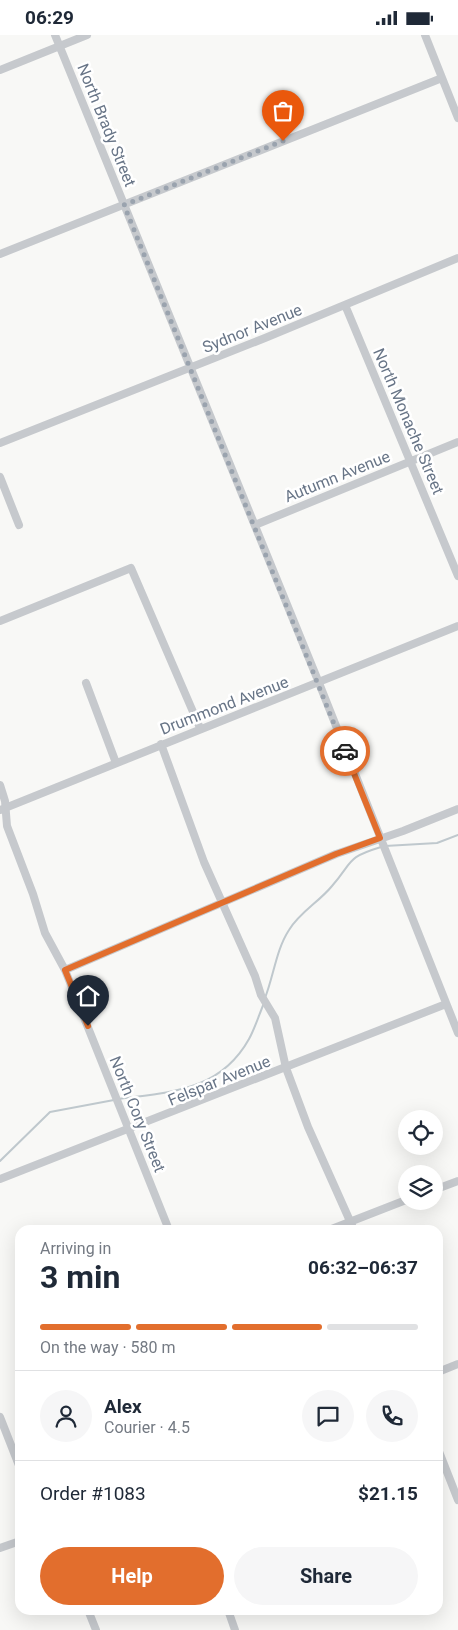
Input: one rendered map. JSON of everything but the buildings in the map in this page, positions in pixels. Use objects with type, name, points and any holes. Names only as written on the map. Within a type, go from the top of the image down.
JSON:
[{"type":"street","name":"North Brady Street","points":[[56,35],[319,683],[458,1033]]},
{"type":"street","points":[[0,70],[88,35]]},
{"type":"street","points":[[425,35],[458,118]]},
{"type":"street","points":[[0,254],[442,78]]},
{"type":"street","name":"Sydnor Avenue","points":[[0,443],[458,258]]},
{"type":"street","name":"North Monache Street","points":[[345,305],[458,576]]},
{"type":"street","name":"Autumn Avenue","points":[[255,525],[458,442]]},
{"type":"street","points":[[0,477],[19,525]]},
{"type":"street","points":[[0,621],[131,568],[200,728]]},
{"type":"street","name":"Drummond Avenue","points":[[2,809],[458,626]]},
{"type":"street","points":[[86,683],[116,763]]},
{"type":"street","points":[[161,744],[204,862],[255,976],[261,995],[275,1018],[286,1068],[308,1127],[352,1225]]},
{"type":"street","name":"North Cory Street","points":[[0,785],[2,809],[7,826],[34,894],[46,933],[65,970],[167,1225]]},
{"type":"street","points":[[65,970],[336,854],[458,809]]},
{"type":"street","name":"Felspar Avenue","points":[[0,1179],[129,1130],[446,1003]]},
{"type":"street","points":[[443,1187],[458,1181]]},
{"type":"street","points":[[341,1225],[398,1203]]},
{"type":"street","points":[[443,1370],[458,1364]]},
{"type":"street","points":[[0,1417],[15,1455]]},
{"type":"street","points":[[443,1462],[458,1500]]},
{"type":"street","points":[[0,1548],[15,1543]]},
{"type":"street","points":[[90,1615],[96,1630]]},
{"type":"street","points":[[230,1615],[235,1630]]},
{"type":"waterway","points":[[385,846],[437,843],[458,835]]},
{"type":"waterway","points":[[265,998],[281,946],[293,924],[327,892],[351,861],[361,854],[381,847]]},
{"type":"waterway","points":[[119,1099],[175,1091],[209,1079],[224,1069],[237,1056],[249,1039],[264,1003]]},
{"type":"waterway","points":[[0,1161],[50,1112],[114,1100]]},
{"type":"way so far","points":[[283,141],[124,205],[280,585],[345,751]]},
{"type":"route","points":[[88,1026],[65,970],[336,854],[380,838],[345,751]]}]
